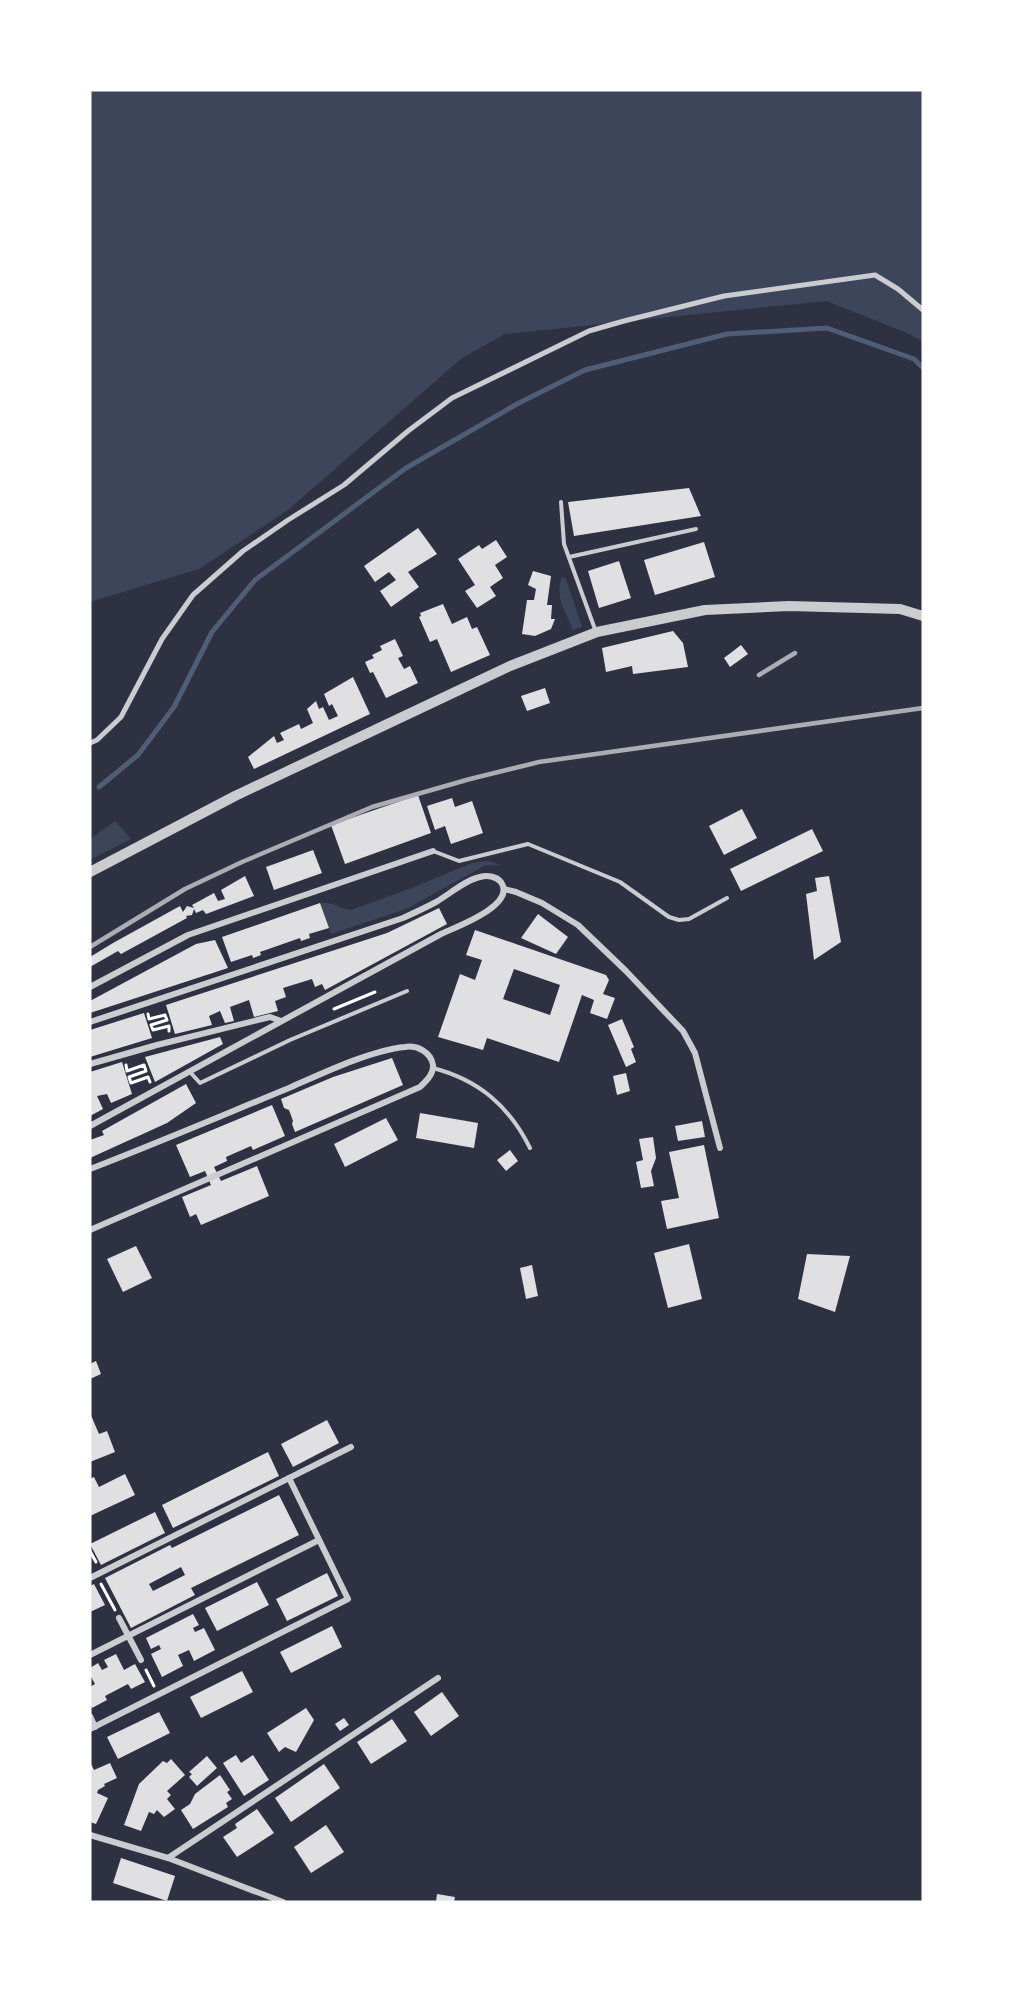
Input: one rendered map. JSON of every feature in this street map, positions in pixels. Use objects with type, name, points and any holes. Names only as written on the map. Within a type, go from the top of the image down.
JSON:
[{"type":"street","points":[[90,743],[97,740],[121,717],[162,639],[193,595],[243,551],[344,485],[408,431],[452,398],[589,331],[724,296],[875,275],[898,289],[923,310]]},
{"type":"street","points":[[90,872],[235,796],[510,666],[597,632],[705,609],[789,606],[900,609],[923,616]]},
{"type":"street","points":[[90,987],[188,935],[433,851]]},
{"type":"street","points":[[90,1022],[403,918],[436,902],[477,877],[495,877],[501,882],[504,890],[498,904],[487,912],[90,1126]]},
{"type":"street","points":[[504,890],[516,892],[542,903],[578,926],[626,971],[683,1031],[695,1053],[720,1149]]},
{"type":"street","points":[[90,1064],[270,1017],[281,1021]]},
{"type":"street","points":[[90,1169],[382,1052],[406,1046],[417,1047],[426,1052],[431,1059],[433,1068],[428,1079],[420,1087],[90,1230]]},
{"type":"street","points":[[93,1576],[351,1447]]},
{"type":"street","points":[[90,1716],[93,1728],[348,1599],[289,1478]]},
{"type":"street","points":[[90,1655],[319,1540]]},
{"type":"street","points":[[119,1618],[141,1660]]},
{"type":"street","points":[[168,1858],[438,1678]]},
{"type":"street","points":[[90,1835],[168,1858],[283,1902]]},
{"type":"lane","points":[[561,502],[564,544],[597,632]]},
{"type":"lane","points":[[568,557],[696,529]]},
{"type":"lane","points":[[433,851],[459,861],[528,844],[620,882],[669,916],[679,920],[689,919],[727,898]]},
{"type":"lane","points":[[190,1072],[200,1083],[290,1040],[407,991]]},
{"type":"lane","points":[[433,1068],[463,1077],[491,1096],[522,1132],[530,1148]]},
{"type":"path","points":[[157,1045],[154,1036],[170,1030],[169,1026],[153,1030],[151,1025],[167,1020],[165,1014],[150,1019],[148,1014],[163,1009],[160,999]]},
{"type":"path","points":[[137,1101],[133,1088],[150,1083],[148,1077],[131,1083],[129,1077],[146,1071],[144,1065],[127,1071],[125,1065],[142,1059],[139,1050]]},
{"type":"path","points":[[93,1576],[119,1618]]},
{"type":"path","points":[[141,1660],[159,1695]]},
{"type":"shaded area","points":[[90,90],[923,90],[923,342],[907,333],[826,301],[505,334],[462,358],[288,510],[199,569],[90,602]]},
{"type":"shaded area","points":[[562,577],[566,579],[582,627],[573,630],[560,597]]},
{"type":"shaded area","points":[[115,821],[131,839],[90,860],[90,839]]},
{"type":"shaded area","points":[[488,861],[503,866],[486,865],[406,909],[331,934],[320,903],[351,910],[472,863]]},
{"type":"building","points":[[689,488],[701,516],[574,536],[568,502]]},
{"type":"building","points":[[418,528],[437,554],[408,572],[419,587],[391,607],[380,591],[396,580],[389,572],[375,582],[364,566]]},
{"type":"building","points":[[496,540],[507,557],[495,565],[503,578],[490,587],[496,596],[477,608],[465,591],[475,585],[458,559],[479,545],[482,549]]},
{"type":"building","points":[[704,542],[715,577],[655,595],[644,560]]},
{"type":"building","points":[[619,561],[631,598],[599,608],[588,571]]},
{"type":"building","points":[[533,571],[551,576],[547,605],[552,605],[551,619],[555,619],[551,629],[535,636],[522,634],[527,600],[534,600],[536,589],[528,585]]},
{"type":"building","points":[[443,604],[452,624],[467,617],[472,629],[477,627],[490,655],[451,672],[437,639],[430,642],[419,617],[420,613]]},
{"type":"building","points":[[673,631],[683,643],[688,667],[633,674],[632,666],[606,672],[602,648]]},
{"type":"building","points":[[395,639],[403,656],[398,658],[404,669],[410,666],[418,683],[386,698],[373,672],[370,673],[365,662],[374,658],[372,655],[382,650],[380,646]]},
{"type":"building","points":[[741,645],[748,654],[730,667],[724,658]]},
{"type":"building","points":[[353,677],[370,714],[254,769],[248,757],[274,736],[277,743],[284,740],[280,733],[299,724],[301,729],[313,723],[307,709],[316,701],[319,709],[323,707],[329,720],[338,716],[332,704],[329,706],[324,694]]},
{"type":"building","points":[[545,688],[550,703],[527,711],[521,696]]},
{"type":"building","points":[[418,795],[431,833],[345,864],[331,825]]},
{"type":"building","points":[[452,798],[455,807],[472,801],[483,833],[451,844],[445,826],[435,830],[427,806]]},
{"type":"building","points":[[742,809],[757,838],[724,855],[709,826]]},
{"type":"building","points":[[812,829],[823,851],[741,891],[730,869]]},
{"type":"building","points":[[313,850],[322,873],[274,890],[266,867]]},
{"type":"building","points":[[245,876],[254,896],[206,914],[203,910],[196,913],[194,909],[192,915],[186,916],[187,918],[121,954],[118,951],[90,967],[90,957],[180,906],[183,912],[187,906],[194,908],[192,905],[214,893],[218,901],[225,899],[221,890]]},
{"type":"building","points":[[829,876],[841,942],[814,960],[806,894],[817,891],[815,878]]},
{"type":"building","points":[[320,903],[329,928],[309,934],[310,938],[301,941],[300,938],[260,952],[261,955],[253,958],[252,955],[231,962],[222,937]]},
{"type":"building","points":[[439,908],[447,924],[325,990],[322,984],[315,987],[312,979],[283,988],[286,997],[275,1001],[278,1011],[254,1017],[249,1000],[230,1007],[234,1021],[225,1023],[220,1011],[209,1016],[212,1025],[175,1034],[166,1005],[387,933]]},
{"type":"building","points":[[538,914],[568,937],[556,954],[521,938]]},
{"type":"building","points":[[475,930],[606,975],[609,980],[603,994],[615,998],[607,1019],[590,1013],[594,1000],[582,995],[559,1062],[487,1038],[483,1050],[438,1037],[460,974],[475,980],[482,960],[466,955]],"holes":[[[514,969],[560,985],[550,1015],[503,999]]]},
{"type":"building","points":[[215,940],[228,968],[90,1013],[90,1001],[196,944]]},
{"type":"building","points":[[144,1013],[152,1038],[90,1057],[90,1030]]},
{"type":"building","points":[[622,1019],[634,1047],[631,1049],[636,1062],[626,1067],[608,1025]]},
{"type":"building","points":[[220,1037],[223,1044],[155,1082],[145,1057]]},
{"type":"building","points":[[392,1058],[403,1085],[295,1132],[289,1110],[284,1108],[281,1099],[333,1077]]},
{"type":"building","points":[[122,1062],[132,1094],[111,1103],[107,1094],[97,1096],[103,1109],[90,1116],[90,1072]]},
{"type":"building","points":[[626,1073],[630,1091],[617,1095],[613,1076]]},
{"type":"building","points":[[186,1084],[196,1103],[167,1123],[90,1158],[90,1140],[104,1135],[102,1131]]},
{"type":"building","points":[[272,1105],[285,1136],[253,1150],[251,1146],[226,1157],[227,1161],[214,1167],[221,1181],[257,1166],[269,1196],[201,1225],[196,1214],[190,1217],[182,1197],[211,1185],[205,1171],[190,1177],[176,1145]]},
{"type":"building","points":[[420,1113],[478,1123],[474,1148],[416,1138]]},
{"type":"building","points":[[386,1118],[398,1140],[345,1167],[334,1144]]},
{"type":"building","points":[[702,1121],[705,1137],[678,1141],[675,1126]]},
{"type":"building","points":[[653,1137],[656,1158],[651,1171],[654,1186],[641,1188],[636,1162],[643,1160],[639,1139]]},
{"type":"building","points":[[704,1145],[719,1218],[667,1229],[661,1201],[679,1198],[669,1152]]},
{"type":"building","points":[[510,1150],[518,1161],[506,1171],[497,1160]]},
{"type":"building","points":[[689,1244],[702,1299],[668,1308],[654,1253]]},
{"type":"building","points":[[136,1246],[152,1278],[123,1292],[107,1259]]},
{"type":"building","points":[[807,1254],[850,1256],[835,1312],[798,1299]]},
{"type":"building","points":[[532,1265],[538,1296],[526,1299],[520,1268]]},
{"type":"building","points":[[96,1361],[101,1374],[90,1379],[90,1364]]},
{"type":"building","points":[[90,1413],[99,1434],[107,1431],[115,1452],[90,1462]]},
{"type":"building","points":[[327,1420],[339,1443],[293,1467],[281,1444]]},
{"type":"building","points":[[268,1452],[279,1476],[173,1528],[162,1505]]},
{"type":"building","points":[[125,1474],[135,1495],[90,1516],[90,1479],[94,1477],[99,1487]]},
{"type":"building","points":[[279,1495],[299,1535],[191,1588],[195,1595],[131,1628],[105,1578],[170,1545],[172,1548]],"holes":[[[181,1567],[185,1575],[153,1591],[149,1584]]]},
{"type":"building","points":[[155,1512],[165,1533],[101,1565],[90,1544]]},
{"type":"building","points":[[327,1573],[338,1596],[287,1621],[276,1599]]},
{"type":"building","points":[[257,1582],[269,1605],[217,1631],[205,1608]]},
{"type":"building","points":[[94,1584],[105,1605],[90,1612],[90,1586]]},
{"type":"building","points":[[193,1614],[199,1625],[193,1628],[195,1632],[204,1628],[215,1650],[194,1661],[189,1650],[178,1655],[183,1666],[162,1677],[151,1654],[161,1649],[159,1645],[151,1649],[146,1638]]},
{"type":"building","points":[[332,1626],[342,1647],[291,1673],[280,1652]]},
{"type":"building","points":[[116,1654],[124,1670],[135,1664],[145,1682],[131,1689],[128,1684],[105,1696],[107,1700],[92,1708],[90,1687],[95,1684],[90,1675],[90,1668],[98,1663],[102,1670],[108,1667],[104,1660]]},
{"type":"building","points":[[242,1671],[253,1692],[201,1718],[190,1697]]},
{"type":"building","points":[[442,1692],[459,1716],[431,1736],[414,1712]]},
{"type":"building","points":[[306,1708],[314,1720],[296,1752],[285,1747],[279,1752],[267,1733]]},
{"type":"building","points":[[159,1712],[170,1733],[118,1759],[107,1737]]},
{"type":"building","points":[[344,1718],[349,1725],[340,1731],[335,1724]]},
{"type":"building","points":[[392,1719],[407,1741],[371,1764],[357,1742]]},
{"type":"building","points":[[236,1755],[241,1763],[253,1755],[269,1780],[244,1796],[223,1763]]},
{"type":"building","points":[[207,1756],[217,1768],[197,1786],[189,1777],[192,1774],[189,1772]]},
{"type":"building","points":[[171,1759],[185,1775],[167,1791],[171,1795],[167,1799],[175,1809],[164,1817],[157,1810],[154,1814],[149,1812],[141,1831],[124,1825],[139,1784],[163,1761],[167,1763]]},
{"type":"building","points":[[90,1762],[94,1770],[110,1763],[117,1778],[104,1784],[105,1786],[98,1790],[97,1793],[108,1798],[96,1824],[90,1822]]},
{"type":"building","points":[[324,1764],[340,1788],[291,1822],[275,1798]]},
{"type":"building","points":[[220,1775],[230,1790],[227,1792],[232,1799],[226,1803],[228,1807],[193,1829],[181,1810],[190,1804],[195,1794]]},
{"type":"building","points":[[257,1809],[274,1833],[237,1857],[223,1837],[237,1828],[235,1824]]},
{"type":"building","points":[[326,1825],[344,1852],[311,1873],[294,1847]]},
{"type":"building","points":[[121,1858],[175,1876],[167,1901],[113,1883]]},
{"type":"building","points":[[437,1894],[455,1897],[454,1902],[436,1902]]},
{"type":"waterway","points":[[99,787],[138,755],[174,707],[212,632],[255,580],[406,468],[517,404],[585,370],[727,334],[827,328],[914,359],[923,368]]},
{"type":"railway","points":[[759,675],[795,653]]},
{"type":"railway","points":[[90,947],[185,889],[242,862],[372,807],[539,762],[923,708]]}]
